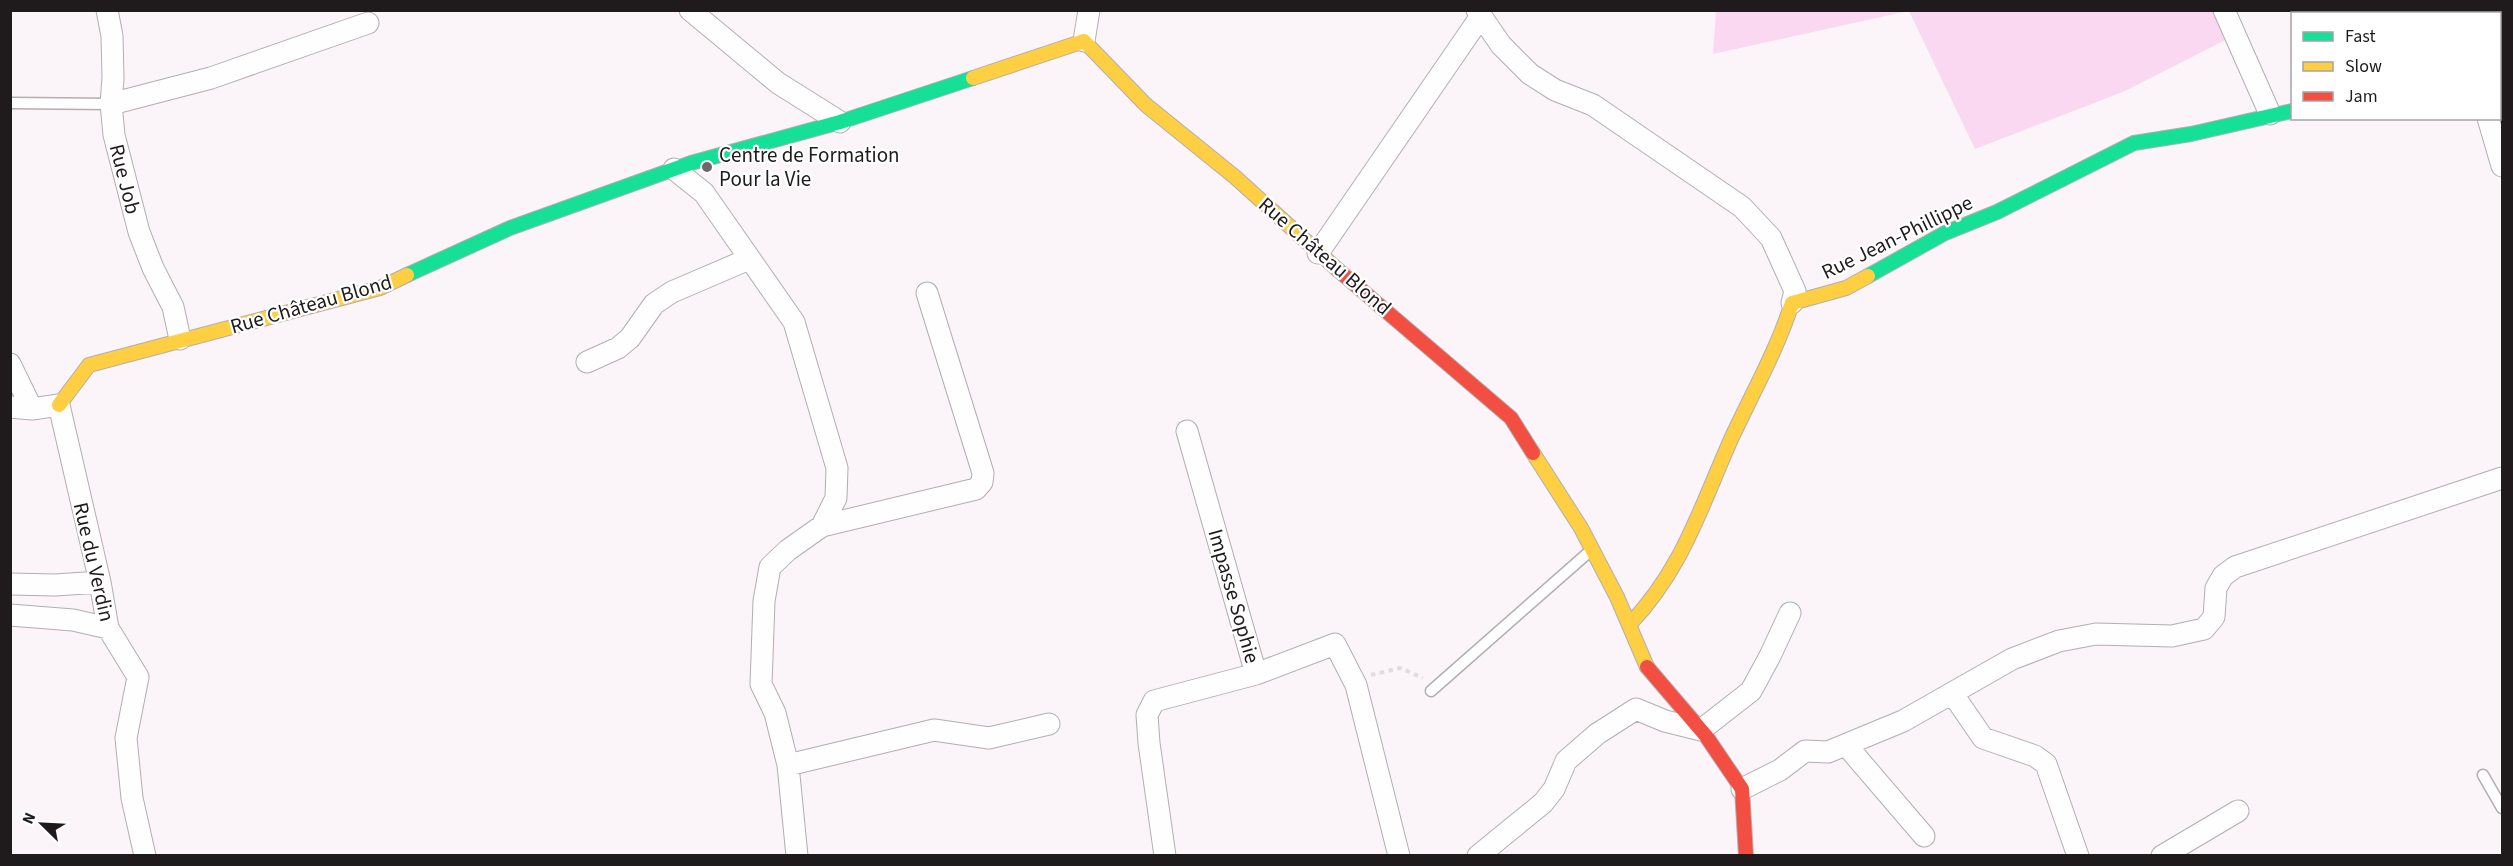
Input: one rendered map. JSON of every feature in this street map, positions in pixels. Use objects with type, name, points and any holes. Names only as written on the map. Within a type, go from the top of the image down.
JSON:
[{"type":"street","name":"Rue Job","points":[[107,10],[112,36],[111,104],[114,135],[139,232],[172,307],[180,339]]},
{"type":"street","points":[[690,10],[778,83],[840,122]]},
{"type":"street","points":[[1084,41],[1089,10]]},
{"type":"street","points":[[2224,10],[2270,114]]},
{"type":"street","points":[[1318,253],[1479,13],[1501,45],[1530,74],[1555,90],[1593,105],[1742,207],[1771,238],[1796,291],[1786,323],[1732,438],[1677,569],[1652,604],[1629,626]]},
{"type":"street","points":[[111,104],[211,78],[368,23]]},
{"type":"street","name":"Rue Château Blond","points":[[59,405],[89,364],[380,288],[510,228],[674,169],[840,122],[1084,41],[1146,105],[1235,177],[1318,253],[1511,418],[1592,549],[1649,671],[1701,730],[1742,789]]},
{"type":"street","name":"Rue Jean-Phillippe","points":[[1792,303],[1846,288],[1945,233],[1997,212],[2134,143],[2191,134],[2270,114],[2291,111]]},
{"type":"street","points":[[2489,120],[2502,166]]},
{"type":"street","points":[[674,169],[704,193],[794,322],[837,468],[836,498],[822,526]]},
{"type":"street","points":[[587,362],[618,348],[630,338],[654,304],[672,292],[749,259]]},
{"type":"street","points":[[797,855],[788,765],[775,713],[761,684],[764,601],[770,567],[788,550],[822,526],[976,489],[982,482],[983,473],[927,293]]},
{"type":"street","points":[[10,364],[32,409]]},
{"type":"street","points":[[10,407],[32,409],[59,405]]},
{"type":"street","name":"Rue du Verdin","points":[[59,405],[100,582],[108,628],[138,677],[126,738],[132,798],[145,855]]},
{"type":"street","name":"Impasse Sophie","points":[[1187,432],[1256,674],[1335,644],[1353,679],[1399,855]]},
{"type":"street","points":[[1746,855],[1742,789],[1780,770],[1805,751],[1828,752],[1903,721],[1985,677],[2012,659],[2060,641],[2096,634],[2172,636],[2204,629],[2214,617],[2216,588],[2223,576],[2235,567],[2502,478]]},
{"type":"street","points":[[10,584],[100,582]]},
{"type":"street","points":[[1478,855],[1543,803],[1554,789],[1566,760],[1597,734],[1636,709],[1665,721],[1701,730],[1750,691],[1770,656],[1790,613]]},
{"type":"street","points":[[10,615],[73,620],[108,628]]},
{"type":"street","points":[[1165,855],[1147,715],[1154,701],[1256,674]]},
{"type":"street","points":[[1952,693],[1983,738],[2035,756],[2046,764],[2078,855]]},
{"type":"street","points":[[788,765],[934,730],[989,738],[1048,724]]},
{"type":"street","points":[[1846,745],[1924,836]]},
{"type":"street","points":[[2175,852],[2238,811]]},
{"type":"lane","points":[[10,103],[111,104]]},
{"type":"lane","points":[[1435,688],[1592,549]]},
{"type":"lane","points":[[2483,775],[2502,808]]},
{"type":"path","points":[[1353,679],[1400,668],[1435,688]]},
{"type":"shaded area","points":[[1716,10],[1908,11],[1713,54]]},
{"type":"shaded area","points":[[1909,11],[2234,11],[2245,30],[2125,91],[1975,149]]},
{"type":"traffic: fast","points":[[407,275],[510,228],[691,163],[840,122],[973,78]]},
{"type":"traffic: fast","points":[[1868,276],[1945,233],[1997,212],[2134,143],[2191,134],[2291,111]]},
{"type":"traffic: slow","points":[[973,78],[1084,41],[1146,105],[1235,177],[1338,270]]},
{"type":"traffic: slow","points":[[59,405],[89,365],[380,288],[407,275]]},
{"type":"traffic: slow","points":[[1629,625],[1664,582],[1689,536],[1732,437],[1772,354],[1792,303],[1846,288],[1868,276]]},
{"type":"traffic: slow","points":[[1533,453],[1581,528],[1617,597],[1647,667]]},
{"type":"traffic: jam","points":[[1338,270],[1511,418],[1533,453]]},
{"type":"traffic: jam","points":[[1647,667],[1706,736],[1742,789],[1746,856]]},
{"type":"place","name":"Centre de Formation Pour la Vie","points":[[707,167]]}]
